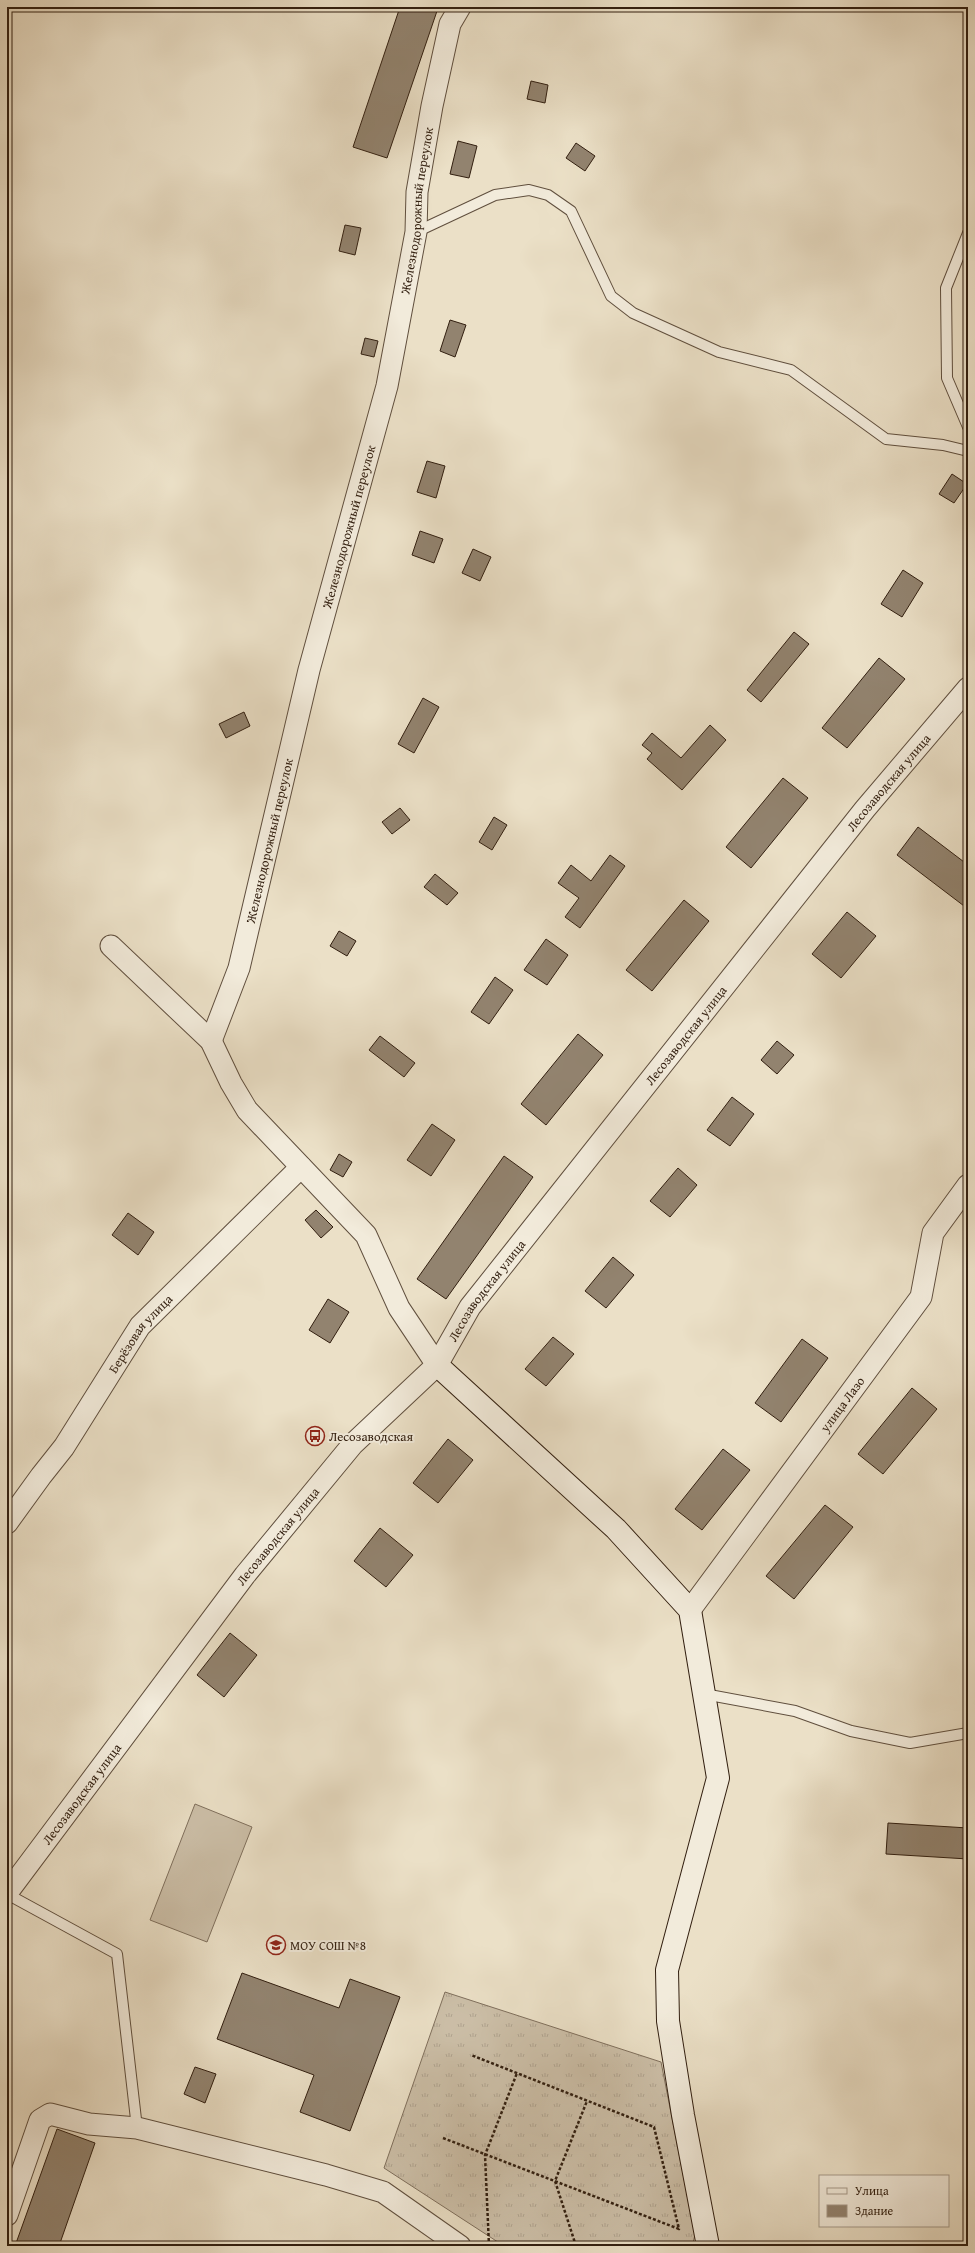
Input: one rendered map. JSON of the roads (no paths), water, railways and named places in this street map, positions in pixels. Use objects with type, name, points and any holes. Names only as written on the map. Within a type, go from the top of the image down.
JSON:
[{"type":"street","name":"Железнодорожный переулок","points":[[211,1041],[239,968],[310,670],[387,386],[416,232],[417,192],[432,106],[450,24],[460,7]]},
{"type":"street","name":"Лесозаводская улица","points":[[7,1893],[245,1575],[353,1444],[437,1365],[470,1307],[865,809],[968,688]]},
{"type":"street","points":[[111,946],[211,1041],[231,1083],[247,1110],[366,1235],[399,1308],[437,1365],[616,1529],[690,1610],[718,1778],[667,1970],[668,2021],[683,2115],[708,2246]]},
{"type":"street","name":"Берёзовая улица","points":[[7,1523],[64,1447],[140,1326],[301,1167]]},
{"type":"street","name":"улица Лазо","points":[[690,1610],[920,1297],[933,1233],[968,1186]]},
{"type":"street","points":[[7,2215],[40,2120],[50,2114],[89,2124],[137,2128],[326,2175],[383,2192],[460,2246]]},
{"type":"lane","points":[[416,232],[495,196],[529,190],[548,195],[571,211],[611,296],[633,313],[718,352],[791,370],[886,439],[943,445],[968,451]]},
{"type":"lane","points":[[968,233],[946,288],[947,378],[968,427]]},
{"type":"lane","points":[[704,1694],[795,1711],[851,1731],[910,1743],[968,1733]]},
{"type":"lane","points":[[7,1893],[116,1954],[137,2128]]},
{"type":"place","name":"Лесозаводская","points":[[315,1436]]},
{"type":"place","name":"МОУ СОШ №8","points":[[276,1945]]}]
